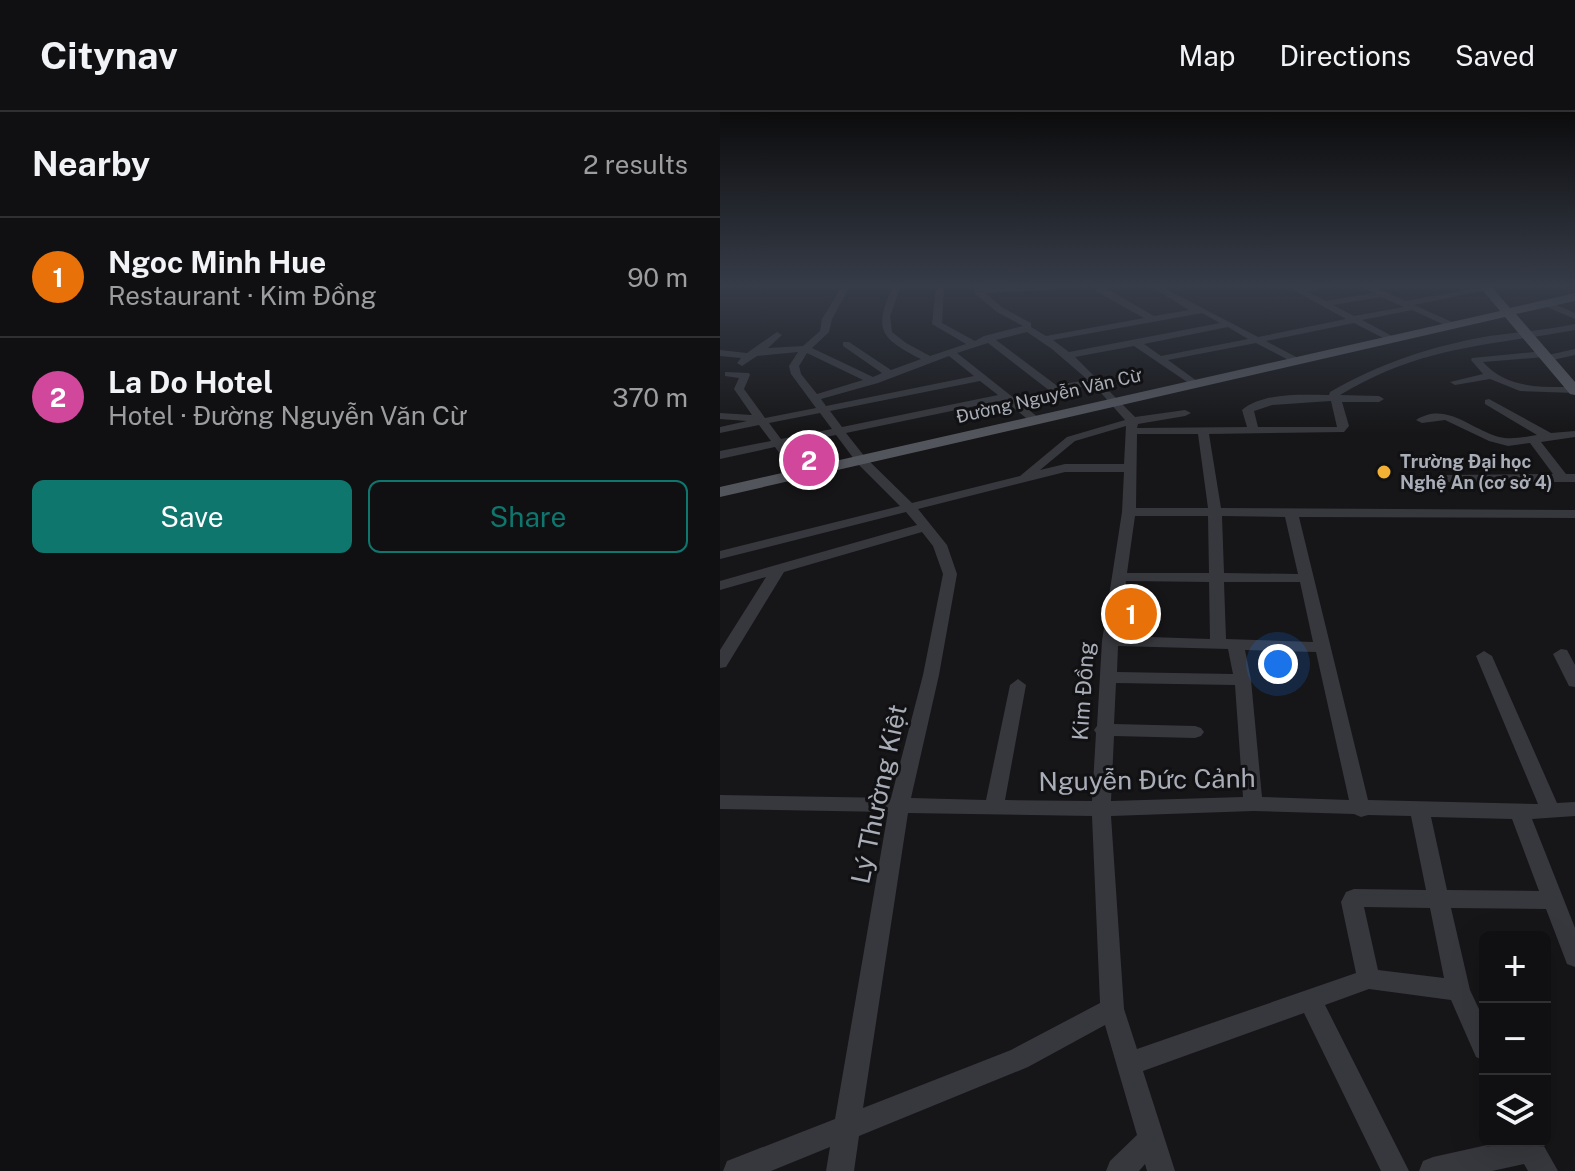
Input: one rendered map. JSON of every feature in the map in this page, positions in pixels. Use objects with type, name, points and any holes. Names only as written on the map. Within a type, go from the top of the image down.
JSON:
[{"type":"main road","name":"Đường Nguyễn Văn Cừ","points":[[720,492],[1400,335]]},
{"type":"main road","points":[[1527,335],[1574,390]]},
{"type":"street","points":[[724,377],[776,335]]},
{"type":"street","points":[[804,350],[820,335]]},
{"type":"street","points":[[888,335],[930,360]]},
{"type":"street","points":[[958,335],[972,343]]},
{"type":"street","points":[[720,430],[818,403],[993,335]]},
{"type":"street","points":[[1040,335],[1115,401],[1131,426]]},
{"type":"street","points":[[1045,339],[1064,335]]},
{"type":"street","points":[[1065,356],[1175,335]]},
{"type":"street","points":[[1251,335],[1294,360]]},
{"type":"street","points":[[1160,359],[1280,335]]},
{"type":"street","points":[[1384,335],[1389,338]]},
{"type":"street","points":[[1253,430],[1248,410],[1254,405],[1334,396],[1365,375],[1420,354],[1525,335]]},
{"type":"street","points":[[987,338],[1054,389],[1095,382]]},
{"type":"street","points":[[1137,343],[1193,383]]},
{"type":"street","points":[[846,344],[890,374]]},
{"type":"street","name":"Lý Thường Kiệt","points":[[804,350],[794,366],[796,374],[861,460],[925,527],[945,554],[950,574],[931,675],[899,806],[840,1171]]},
{"type":"street","points":[[720,353],[816,351],[843,368],[874,381]]},
{"type":"street","points":[[950,352],[1035,420]]},
{"type":"street","points":[[1574,390],[1519,390],[1489,376],[1477,359],[1575,352]]},
{"type":"street","points":[[724,377],[745,375],[739,389],[800,474]]},
{"type":"street","points":[[1455,382],[1489,376]]},
{"type":"street","points":[[818,403],[980,378]]},
{"type":"street","points":[[1131,426],[1203,431],[1340,430],[1343,426],[1334,396]]},
{"type":"street","points":[[720,455],[1005,397]]},
{"type":"street","points":[[1302,397],[1379,399]]},
{"type":"street","points":[[1489,402],[1550,438]]},
{"type":"street","points":[[1024,478],[1067,441],[1185,413]]},
{"type":"street","points":[[720,416],[760,420]]},
{"type":"street","points":[[1422,420],[1447,416],[1496,440],[1511,443],[1575,434]]},
{"type":"street","name":"Kim Đồng","points":[[1131,426],[1129,512],[1110,641],[1101,809],[1112,1009],[1161,1171]]},
{"type":"street","points":[[1203,431],[1215,512],[1216,578],[1227,646],[1243,680],[1253,804]]},
{"type":"street","points":[[1534,440],[1568,478]]},
{"type":"street","points":[[720,555],[1072,467],[1129,468]]},
{"type":"street","points":[[1447,479],[1568,478]]},
{"type":"street","points":[[1129,512],[1575,514]]},
{"type":"street","points":[[1291,513],[1361,810]]},
{"type":"street","points":[[720,586],[925,527]]},
{"type":"street","points":[[720,663],[779,568]]},
{"type":"street","points":[[1120,577],[1307,578]]},
{"type":"street","points":[[1110,641],[1324,647]]},
{"type":"street","points":[[1561,654],[1575,682]]},
{"type":"street","points":[[1484,656],[1551,810]]},
{"type":"street","points":[[1107,677],[1243,680]]},
{"type":"street","points":[[994,807],[1018,685]]},
{"type":"street","points":[[1103,730],[1195,732]]},
{"type":"street","name":"Nguyễn Đức Cảnh","points":[[720,802],[1101,809],[1253,804],[1420,811],[1575,809]]},
{"type":"street","points":[[1420,811],[1458,990],[1479,1036]]},
{"type":"street","points":[[1519,812],[1575,957]]},
{"type":"street","points":[[1369,979],[1352,902],[1354,898],[1553,900]]},
{"type":"street","points":[[1129,1064],[1369,979],[1458,990]]},
{"type":"street","points":[[1310,1001],[1395,1171]]},
{"type":"street","points":[[737,1171],[1019,1059],[1112,1009]]},
{"type":"street","points":[[1120,1171],[1151,1139]]},
{"type":"street","points":[[1433,1171],[1533,1154]]},
{"type":"place","name":"La Do Hotel","points":[[809,460]]},
{"type":"place","name":"Trường Đại học Nghệ An (cơ sở 4)","points":[[1384,472]]},
{"type":"place","name":"Ngoc Minh Hue","points":[[1131,614]]}]
